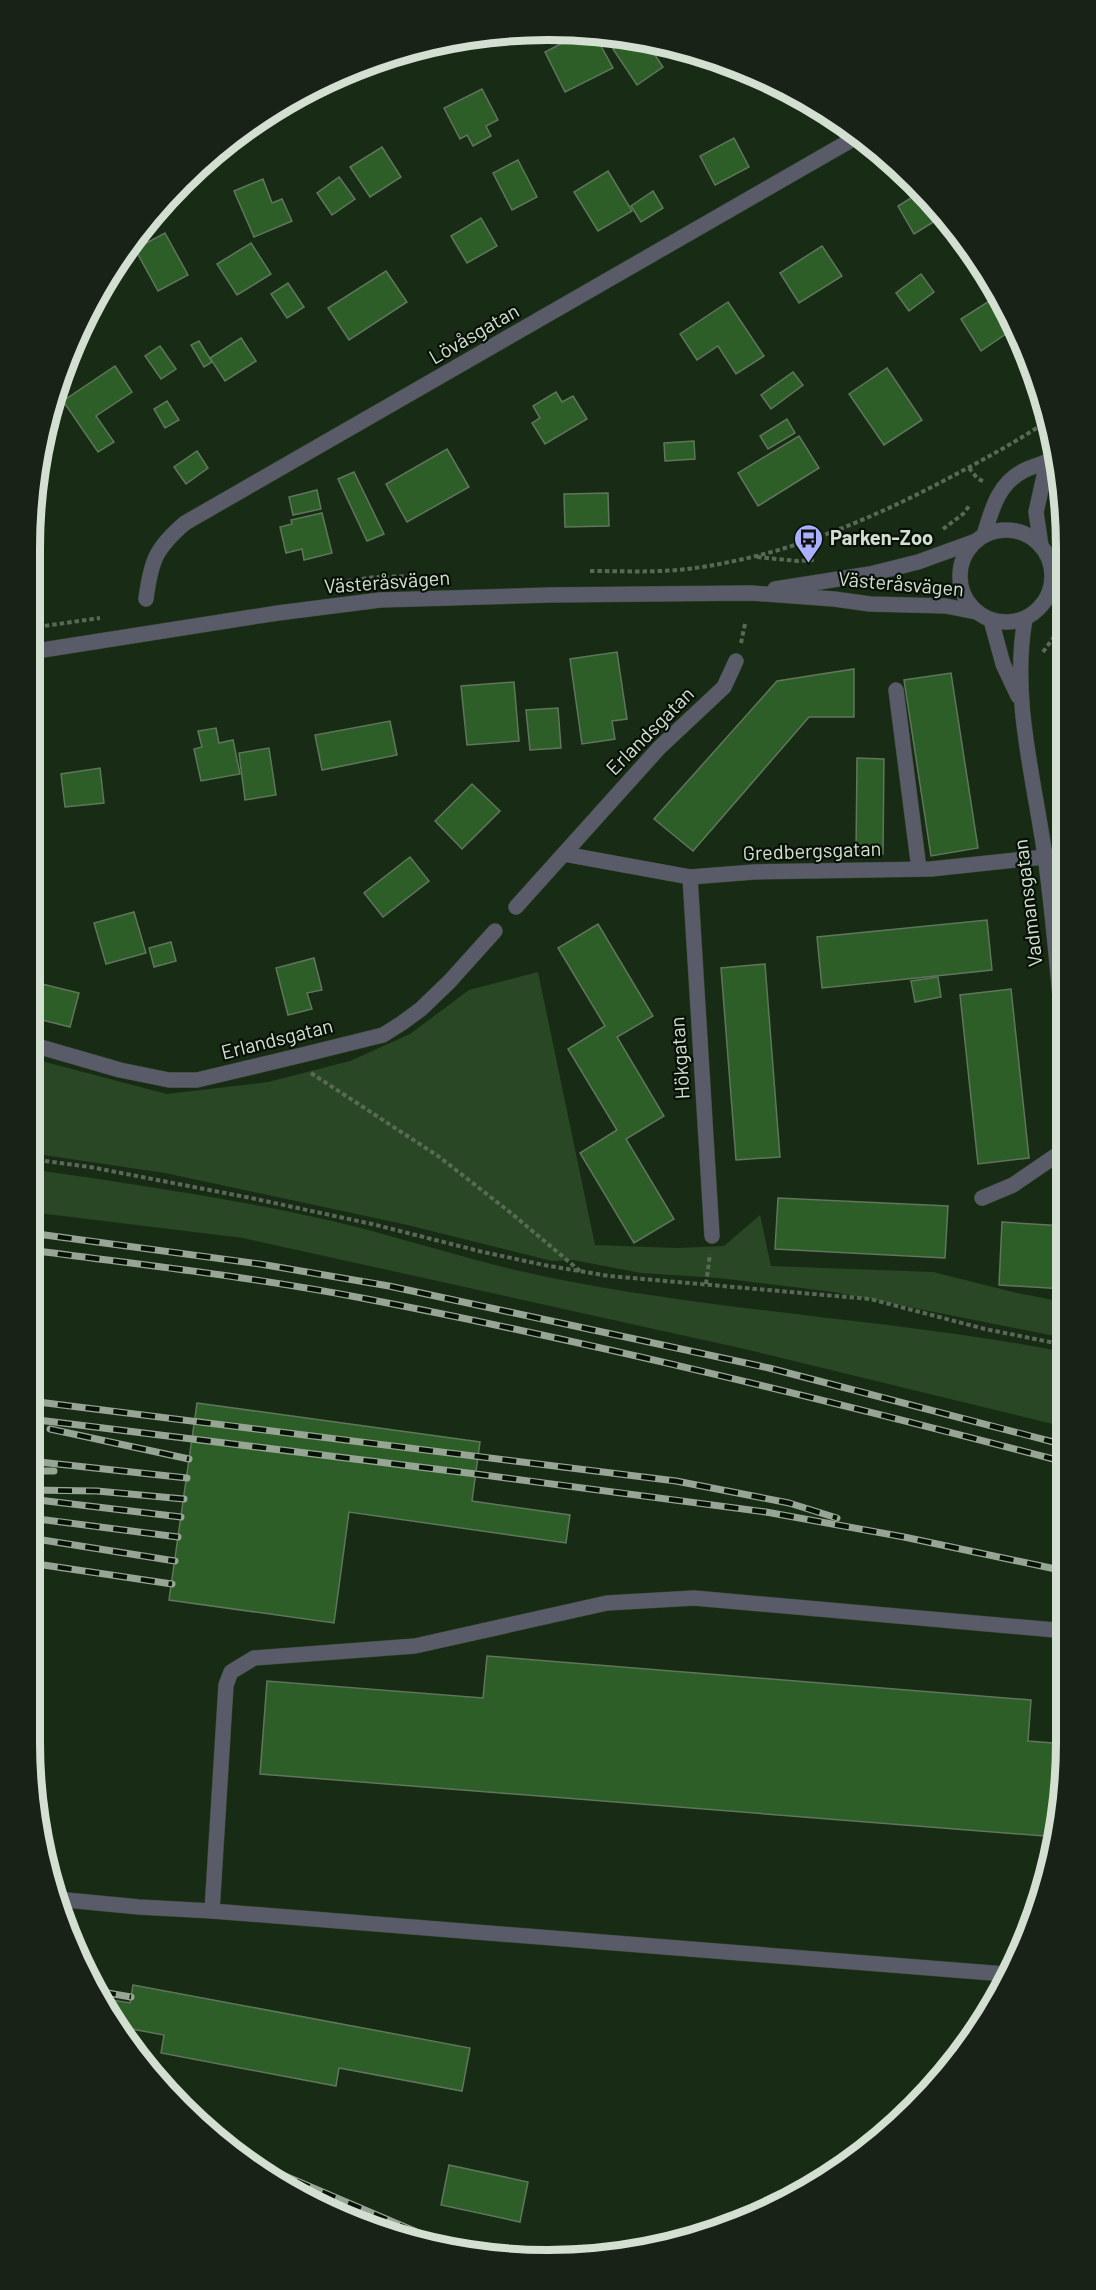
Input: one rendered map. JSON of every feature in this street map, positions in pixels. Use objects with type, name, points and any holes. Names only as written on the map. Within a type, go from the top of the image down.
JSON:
[{"type":"street","name":"Lövåsgatan","points":[[146,599],[149,572],[164,541],[185,522],[851,140]]},
{"type":"street","points":[[1048,460],[1024,471],[1002,487],[980,538],[965,555],[959,576],[965,600],[976,612],[991,620],[1009,623],[1025,619],[1042,606],[1055,602]]},
{"type":"street","points":[[1043,550],[1036,512],[1049,467]]},
{"type":"street","points":[[980,538],[1008,530],[1033,539],[1043,550],[1050,563],[1052,579],[1048,596],[1042,606]]},
{"type":"street","name":"Västeråsvägen","points":[[751,593],[870,573],[918,562],[980,538]]},
{"type":"street","points":[[1043,550],[1055,556]]},
{"type":"street","name":"Västeråsvägen","points":[[41,650],[278,613],[381,600],[548,595],[751,593],[870,604],[946,606],[976,612]]},
{"type":"street","name":"Vadmansgatan","points":[[1025,619],[1020,660],[1022,704],[1045,857],[1055,945]]},
{"type":"street","name":"Vadmansgatan","points":[[991,620],[1003,664],[1022,704]]},
{"type":"street","name":"Erlandsgatan","points":[[516,907],[659,748],[724,687],[736,661]]},
{"type":"street","points":[[896,690],[919,869]]},
{"type":"street","name":"Gredbergsgatan","points":[[564,854],[690,877],[754,872],[919,869],[1055,856]]},
{"type":"street","name":"Hökgatan","points":[[690,877],[712,1236]]},
{"type":"street","name":"Erlandsgatan","points":[[41,1047],[120,1070],[169,1080],[197,1080],[382,1035],[421,1009],[495,931]]},
{"type":"street","points":[[982,1198],[1013,1185],[1055,1156]]},
{"type":"street","points":[[213,1911],[226,1685],[231,1672],[254,1658],[415,1646],[607,1603],[694,1598],[1055,1630]]},
{"type":"street","points":[[66,1900],[999,1974]]},
{"type":"path","points":[[586,572],[692,569],[801,544],[873,516],[1002,450],[1040,426]]},
{"type":"path","points":[[981,491],[986,483]]},
{"type":"path","points":[[941,531],[963,514],[975,499]]},
{"type":"path","points":[[753,556],[798,561],[820,559]]},
{"type":"path","points":[[340,582],[375,577],[422,576]]},
{"type":"path","points":[[41,626],[111,616]]},
{"type":"path","points":[[290,1058],[438,1156],[581,1271]]},
{"type":"path","points":[[41,1160],[90,1167],[262,1201],[372,1224],[494,1255],[581,1271],[870,1299],[985,1329],[1055,1343]]},
{"type":"path","points":[[706,1284],[712,1236]]},
{"type":"green space","points":[[538,972],[595,1245],[678,1248],[724,1246],[760,1215],[771,1266],[933,1272],[1055,1300],[1055,1336],[834,1292],[719,1278],[641,1273],[573,1260],[552,1261],[403,1224],[165,1173],[41,1155],[41,1061],[167,1094],[268,1082],[350,1061],[410,1034],[469,990]]},
{"type":"green space","points":[[41,1171],[257,1205],[359,1228],[520,1271],[611,1289],[936,1331],[1055,1350],[1055,1425],[749,1350],[243,1238],[41,1213]]},
{"type":"building","points":[[566,41],[600,44],[613,68],[565,92],[545,52]]},
{"type":"building","points":[[618,46],[653,51],[663,67],[637,85],[613,49]]},
{"type":"building","points":[[482,89],[498,120],[486,126],[491,136],[473,146],[467,135],[460,139],[444,108]]},
{"type":"building","points":[[734,138],[749,167],[715,185],[700,156]]},
{"type":"building","points":[[382,147],[401,177],[370,197],[350,167]]},
{"type":"building","points":[[518,160],[537,197],[512,210],[493,173]]},
{"type":"building","points":[[608,171],[632,211],[598,231],[574,192]]},
{"type":"building","points":[[339,177],[355,199],[332,215],[317,193]]},
{"type":"building","points":[[263,179],[272,203],[282,199],[292,221],[254,237],[234,191]]},
{"type":"building","points":[[653,191],[663,208],[641,222],[631,206]]},
{"type":"building","points":[[914,196],[936,220],[914,234],[898,206]]},
{"type":"building","points":[[481,218],[497,246],[467,263],[451,236]]},
{"type":"building","points":[[165,233],[188,275],[158,291],[136,251],[140,246]]},
{"type":"building","points":[[251,243],[271,274],[237,295],[217,264]]},
{"type":"building","points":[[822,246],[842,276],[799,303],[780,273]]},
{"type":"building","points":[[386,271],[407,302],[349,340],[328,308]]},
{"type":"building","points":[[921,274],[934,292],[909,311],[896,293]]},
{"type":"building","points":[[288,283],[304,307],[287,318],[271,294]]},
{"type":"building","points":[[991,300],[1007,333],[981,351],[961,319]]},
{"type":"building","points":[[728,302],[764,356],[736,374],[718,346],[697,360],[680,334]]},
{"type":"building","points":[[241,338],[256,361],[225,381],[210,358]]},
{"type":"building","points":[[199,341],[212,362],[204,367],[191,345]]},
{"type":"building","points":[[160,346],[176,369],[161,379],[145,356]]},
{"type":"building","points":[[115,366],[132,392],[96,416],[114,442],[98,452],[63,401]]},
{"type":"building","points":[[887,368],[922,420],[884,445],[849,394]]},
{"type":"building","points":[[793,372],[803,385],[771,409],[761,395]]},
{"type":"building","points":[[556,392],[562,402],[573,396],[587,419],[545,444],[532,423],[540,418],[533,406]]},
{"type":"building","points":[[167,401],[179,420],[165,428],[154,409]]},
{"type":"building","points":[[787,419],[795,433],[768,449],[760,436]]},
{"type":"building","points":[[799,436],[819,468],[758,506],[738,473]]},
{"type":"building","points":[[694,441],[695,459],[665,461],[664,443]]},
{"type":"building","points":[[447,449],[469,487],[407,522],[386,484]]},
{"type":"building","points":[[197,451],[208,468],[186,484],[174,467]]},
{"type":"building","points":[[354,472],[384,534],[367,541],[338,479]]},
{"type":"building","points":[[317,490],[321,509],[293,515],[289,497]]},
{"type":"building","points":[[608,493],[609,526],[565,527],[564,494]]},
{"type":"building","points":[[322,513],[332,553],[304,560],[302,549],[286,553],[280,527],[292,524],[291,520]]},
{"type":"building","points":[[617,652],[627,719],[612,721],[615,739],[582,744],[570,659]]},
{"type":"building","points":[[854,669],[854,717],[809,717],[693,851],[654,819],[777,681]]},
{"type":"building","points":[[951,673],[978,848],[931,856],[904,680]]},
{"type":"building","points":[[514,682],[519,741],[467,745],[461,686]]},
{"type":"building","points":[[558,708],[561,748],[530,750],[526,710]]},
{"type":"building","points":[[390,721],[397,755],[322,770],[315,735]]},
{"type":"building","points":[[216,728],[219,743],[233,740],[240,774],[201,781],[194,749],[202,747],[198,731]]},
{"type":"building","points":[[269,748],[276,795],[245,800],[239,753]]},
{"type":"building","points":[[857,758],[884,759],[883,854],[856,854]]},
{"type":"building","points":[[100,768],[104,803],[65,807],[61,774]]},
{"type":"building","points":[[472,784],[500,811],[462,849],[435,821]]},
{"type":"building","points":[[410,857],[429,881],[383,917],[364,893]]},
{"type":"building","points":[[134,912],[146,953],[106,964],[94,923]]},
{"type":"building","points":[[987,920],[992,970],[822,988],[817,937]]},
{"type":"building","points":[[598,924],[653,1016],[617,1037],[664,1116],[626,1139],[674,1219],[634,1243],[580,1153],[617,1130],[568,1049],[605,1026],[558,948]]},
{"type":"building","points":[[171,942],[176,961],[154,967],[149,948]]},
{"type":"building","points":[[314,958],[322,990],[307,993],[312,1009],[288,1015],[276,968]]},
{"type":"building","points":[[765,964],[780,1157],[736,1160],[721,968]]},
{"type":"building","points":[[938,977],[941,997],[915,1002],[911,981]]},
{"type":"building","points":[[41,984],[79,993],[70,1027],[41,1020]]},
{"type":"building","points":[[1011,989],[1029,1158],[978,1164],[960,995]]},
{"type":"building","points":[[778,1198],[948,1206],[945,1258],[775,1249]]},
{"type":"building","points":[[1002,1222],[1055,1225],[1055,1288],[999,1285]]},
{"type":"building","points":[[197,1403],[480,1442],[472,1501],[570,1515],[566,1543],[349,1512],[334,1623],[169,1600]]},
{"type":"building","points":[[487,1656],[1031,1700],[1028,1741],[1055,1743],[1054,1775],[1047,1836],[260,1774],[267,1681],[483,1698]]},
{"type":"building","points":[[133,1985],[470,2048],[462,2091],[339,2068],[336,2086],[161,2053],[164,2035],[129,2029],[110,2000],[130,2003]]},
{"type":"building","points":[[449,2165],[528,2182],[520,2222],[441,2205]]},
{"type":"railway","points":[[41,1234],[260,1264],[389,1286],[769,1368],[1055,1442]]},
{"type":"railway","points":[[41,1251],[283,1284],[455,1316],[717,1375],[1055,1459]]},
{"type":"railway","points":[[41,1402],[676,1481],[789,1503],[837,1518]]},
{"type":"railway","points":[[41,1420],[766,1512],[904,1537],[1055,1569]]},
{"type":"railway","points":[[50,1429],[189,1459]]},
{"type":"railway","points":[[41,1462],[187,1478]]},
{"type":"railway","points":[[41,1471],[54,1471]]},
{"type":"railway","points":[[41,1490],[97,1491],[184,1499]]},
{"type":"railway","points":[[41,1500],[181,1517]]},
{"type":"railway","points":[[41,1519],[178,1537]]},
{"type":"railway","points":[[41,1540],[175,1561]]},
{"type":"railway","points":[[41,1565],[172,1584]]},
{"type":"railway","points":[[106,1993],[131,1997]]},
{"type":"railway","points":[[284,2176],[416,2232]]},
{"type":"place","name":"Parken-Zoo","points":[[809,564]]}]
